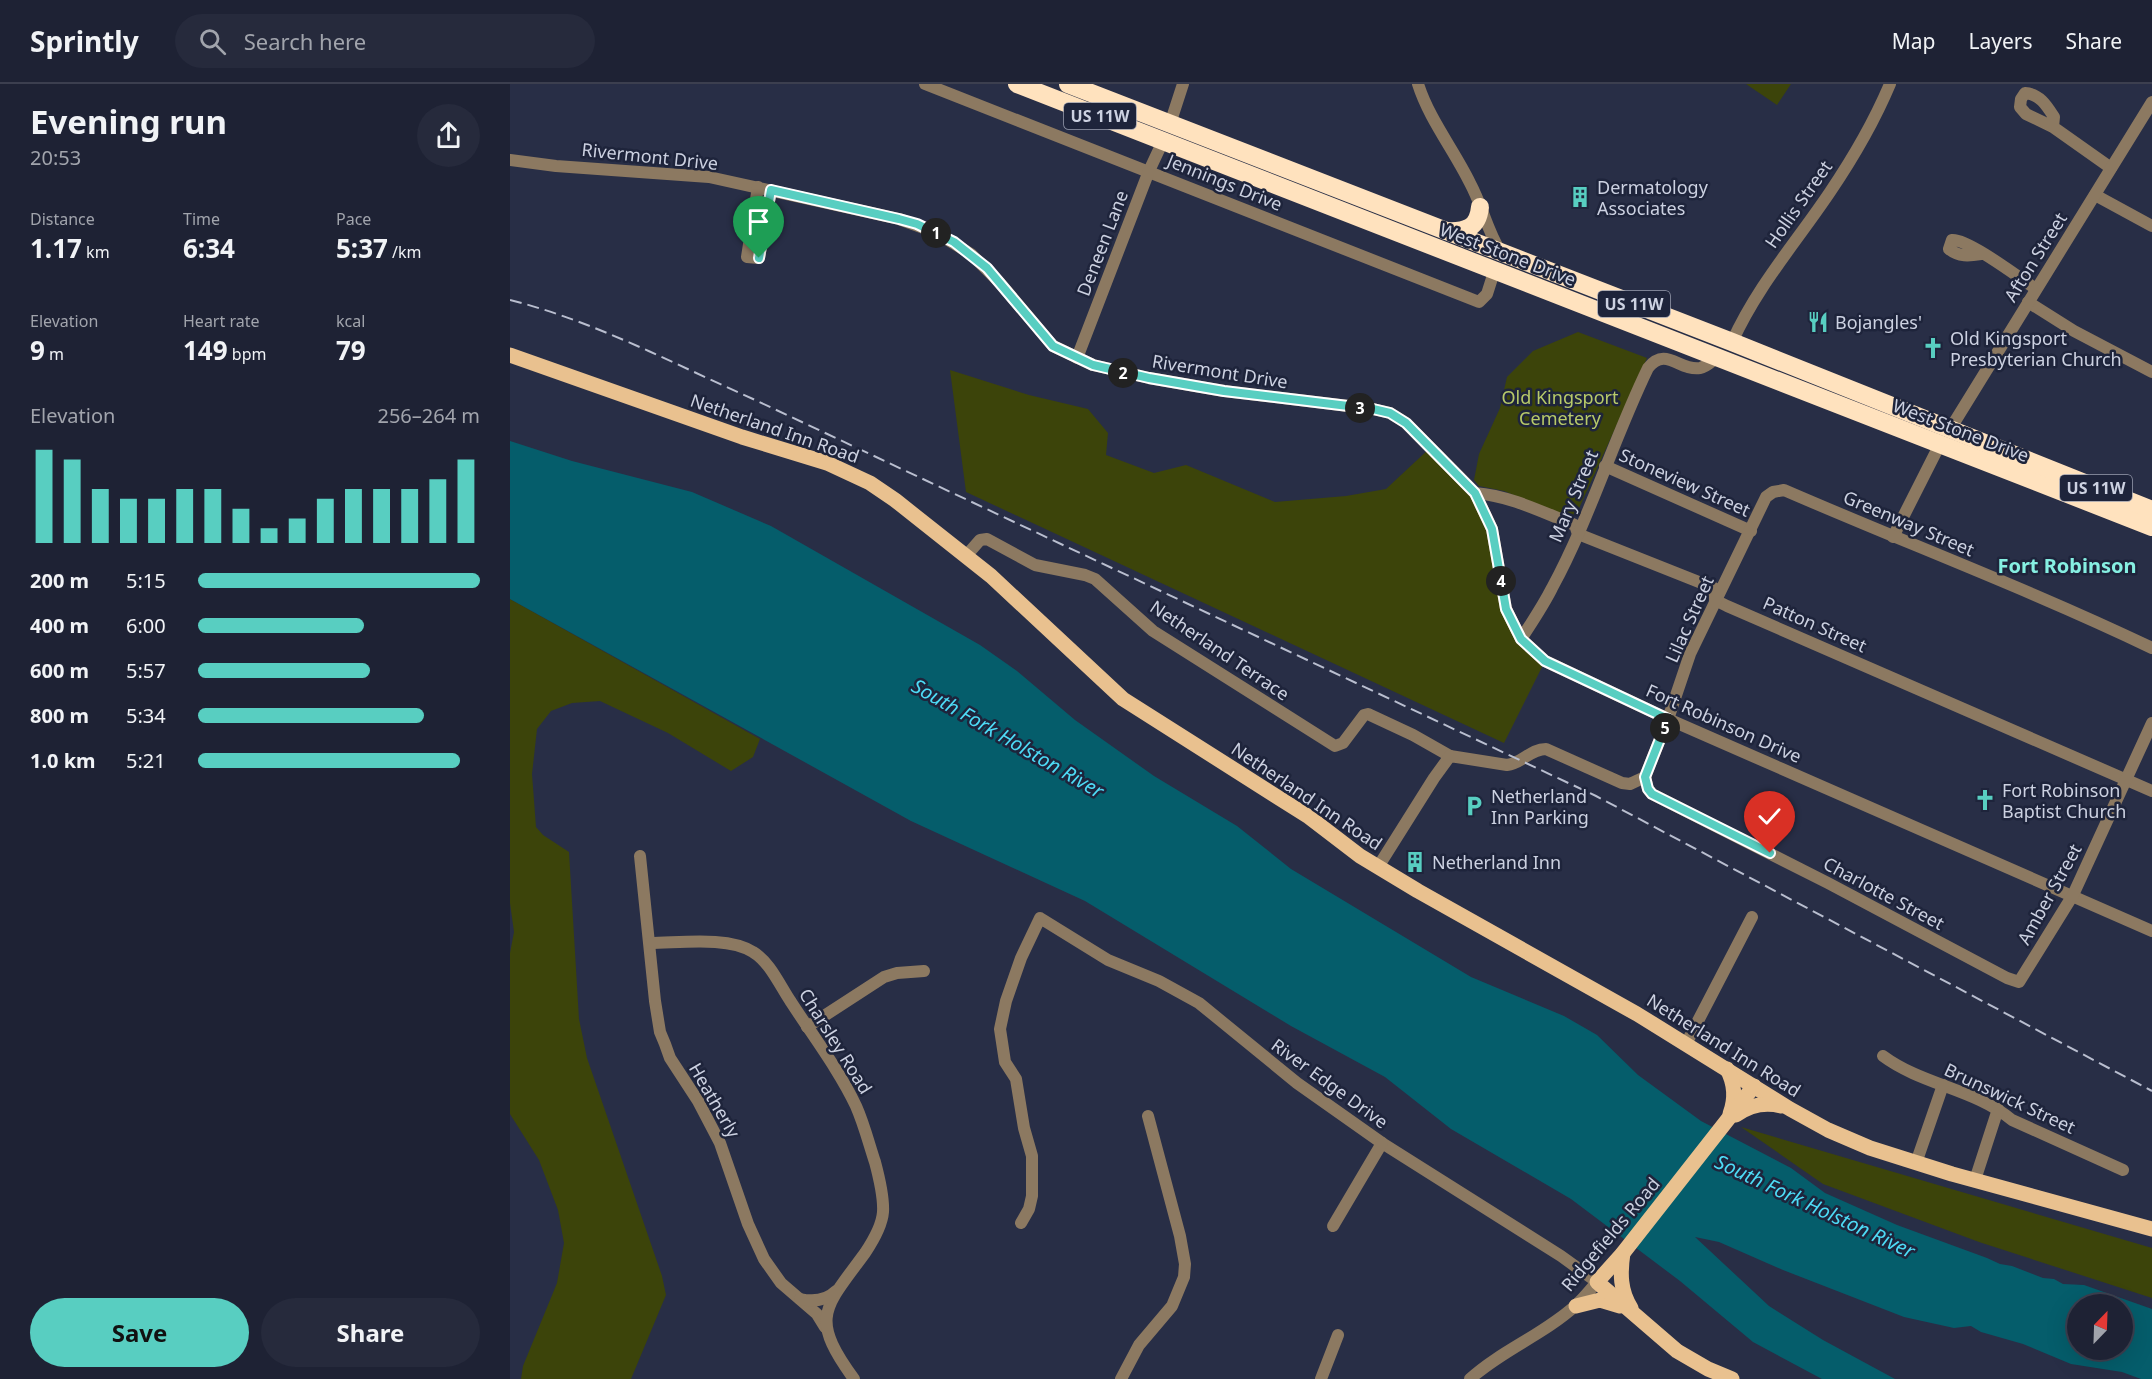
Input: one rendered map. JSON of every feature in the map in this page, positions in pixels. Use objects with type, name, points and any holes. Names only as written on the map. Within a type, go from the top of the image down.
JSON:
[{"type":"highway","name":"West Stone Drive","points":[[1017,84],[1166,133],[1443,231],[1732,342],[1857,393],[1945,437],[2152,527]]},
{"type":"highway","name":"West Stone Drive","points":[[1068,84],[1166,133],[1494,272],[1865,416],[1945,437],[2152,510]]},
{"type":"highway","points":[[1443,231],[1471,227],[1479,219],[1480,207]]},
{"type":"highway","points":[[1494,272],[1501,252]]},
{"type":"highway","points":[[1716,357],[1732,342]]},
{"type":"highway","points":[[1857,393],[1865,404],[1865,416]]},
{"type":"main road","name":"Netherland Inn Road","points":[[510,355],[848,472],[895,500],[966,556],[1017,599],[1097,677],[1123,699],[1309,818],[1360,856],[1443,906],[1506,939],[1686,1044],[1828,1130],[1870,1148],[1916,1163],[2152,1229]]},
{"type":"main road","points":[[1727,1069],[1734,1092],[1733,1114],[1749,1107],[1766,1104],[1790,1109]]},
{"type":"main road","name":"Ridgefields Road","points":[[1597,1282],[1623,1253],[1754,1086]]},
{"type":"main road","points":[[1623,1253],[1621,1281],[1623,1294],[1635,1316]]},
{"type":"main road","points":[[1597,1282],[1706,1374],[1732,1379]]},
{"type":"main road","points":[[1576,1306],[1591,1301],[1610,1302],[1635,1316]]},
{"type":"street","name":"Jennings Drive","points":[[925,84],[1479,302],[1487,294],[1494,272]]},
{"type":"street","name":"Deneen Lane","points":[[1077,358],[1149,171],[1166,133],[1183,84]]},
{"type":"street","points":[[1418,84],[1436,123],[1470,182],[1490,235],[1501,252]]},
{"type":"street","name":"Hollis Street","points":[[1732,342],[1763,283],[1830,192],[1868,129],[1890,84]]},
{"type":"street","name":"Afton Street","points":[[1893,537],[1945,437],[2152,102]]},
{"type":"street","points":[[2053,127],[2111,168]]},
{"type":"street","name":"Rivermont Drive","points":[[510,160],[687,174],[758,187],[917,224],[954,242],[987,268],[1053,346],[1077,358],[1110,370],[1214,389],[1373,409],[1390,413],[1406,423]]},
{"type":"street","points":[[758,187],[747,257],[759,258],[771,190]]},
{"type":"street","points":[[2095,195],[2152,226]]},
{"type":"street","points":[[1981,254],[2036,289]]},
{"type":"street","points":[[2028,302],[2074,331],[2152,372]]},
{"type":"street","name":"Mary Street","points":[[1521,639],[1552,588],[1578,534],[1644,376],[1653,362],[1664,358],[1693,368],[1703,368],[1716,357]]},
{"type":"street","name":"Fort Robinson Drive","points":[[1406,423],[1475,493],[1492,529],[1506,609],[1521,639],[1545,661],[1668,719],[2152,931]]},
{"type":"street","name":"Stoneview Street","points":[[1605,466],[1751,531]]},
{"type":"street","name":"Greenway Street","points":[[1784,490],[2083,615],[2152,648]]},
{"type":"street","name":"Lilac Street","points":[[1645,777],[1690,654],[1715,600],[1766,497],[1773,492],[1784,490]]},
{"type":"street","name":"Patton Street","points":[[1475,493],[1514,500],[1575,525],[1578,534],[1714,588],[1715,600],[2152,791]]},
{"type":"street","name":"Netherland Terrace","points":[[966,556],[980,540],[987,539],[1035,565],[1095,579],[1153,631],[1335,746],[1341,745],[1364,715],[1368,714],[1413,735],[1450,756]]},
{"type":"street","name":"Amber Street","points":[[2019,982],[2073,895],[2152,723]]},
{"type":"street","points":[[1378,867],[1450,756],[1507,765],[1515,764],[1537,749],[1546,749],[1622,783],[1630,784],[1645,777]]},
{"type":"street","name":"Charlotte Street","points":[[1645,777],[1652,794],[2007,978],[2019,982]]},
{"type":"street","name":"Heatherly","points":[[640,856],[657,1019],[670,1058],[702,1108],[720,1143],[760,1252],[781,1283],[817,1314],[834,1351],[854,1379]]},
{"type":"street","points":[[1686,1044],[1752,917]]},
{"type":"street","name":"River Edge Drive","points":[[1022,1223],[1032,1196],[1032,1156],[1024,1128],[1016,1078],[1005,1062],[1000,1029],[1006,1000],[1021,958],[1040,918],[1107,960],[1159,981],[1199,1003],[1297,1083],[1382,1143],[1561,1256],[1597,1282]]},
{"type":"street","name":"Charsley Road","points":[[650,943],[725,943],[753,952],[766,964],[848,1090],[856,1107],[877,1171],[883,1210],[879,1227],[871,1244],[841,1286]]},
{"type":"street","points":[[807,1027],[885,977],[924,971]]},
{"type":"street","name":"Brunswick Street","points":[[1883,1056],[1901,1069],[1998,1108],[2012,1120],[2123,1170]]},
{"type":"street","points":[[1916,1163],[1943,1085]]},
{"type":"street","points":[[1975,1180],[1998,1108]]},
{"type":"street","points":[[1121,1379],[1140,1345],[1172,1306],[1184,1277],[1185,1264],[1180,1236],[1148,1116]]},
{"type":"street","points":[[1333,1226],[1382,1143]]},
{"type":"street","name":"Ridgefields Road","points":[[1470,1379],[1487,1365],[1576,1306],[1597,1282]]},
{"type":"street","points":[[800,1299],[823,1300],[830,1297],[841,1286]]},
{"type":"street","points":[[827,1333],[828,1309],[841,1286]]},
{"type":"street","points":[[1321,1379],[1338,1335]]},
{"type":"green space","points":[[1746,84],[1791,84],[1777,105]]},
{"type":"green space","name":"Old Kingsport Cemetery","points":[[1578,332],[1647,358],[1576,515],[1567,517],[1504,491],[1479,486],[1474,480],[1479,454],[1500,408],[1507,377],[1533,351]]},
{"type":"green space","points":[[950,370],[1029,395],[1088,409],[1108,433],[1106,455],[1154,473],[1186,465],[1275,502],[1346,496],[1386,489],[1430,448],[1485,511],[1506,609],[1543,665],[1504,743],[966,492]]},
{"type":"green space","points":[[510,599],[760,739],[753,757],[731,771],[668,733],[600,701],[572,703],[551,711],[537,729],[532,774],[536,827],[543,835],[569,852],[579,1019],[587,1058],[662,1276],[666,1295],[631,1379],[521,1379],[523,1366],[557,1283],[564,1243],[558,1210],[539,1160],[510,1114],[510,953],[514,932],[510,903]]},
{"type":"green space","points":[[1741,1127],[2152,1248],[2152,1298],[1979,1242],[1823,1184]]},
{"type":"water","name":"South Fork Holston River","points":[[510,441],[572,461],[692,492],[771,526],[980,645],[1017,671],[1075,720],[1154,776],[1237,826],[1291,869],[1471,977],[1564,1016],[1597,1035],[1638,1075],[1701,1121],[1791,1168],[1825,1193],[1897,1225],[2000,1264],[2012,1266],[2043,1278],[2054,1279],[2063,1284],[2084,1285],[2110,1294],[2067,1294],[2067,1360],[2133,1360],[2133,1302],[2152,1309],[2152,1379],[2141,1379],[2122,1372],[2071,1364],[2023,1344],[1981,1332],[1971,1326],[1954,1328],[1904,1317],[1783,1270],[1719,1242],[1695,1237],[1769,1306],[1823,1340],[1895,1379],[1822,1379],[1753,1342],[1680,1281],[1571,1199],[1451,1129],[1385,1077],[1291,1026],[1085,901],[911,821],[510,599]]},
{"type":"railway","points":[[510,300],[572,319],[664,358],[1596,796],[2152,1091]]},
{"type":"place","name":"Dermatology Associates","points":[[1580,197]]},
{"type":"place","name":"Bojangles'","points":[[1818,322]]},
{"type":"place","name":"Old Kingsport Presbyterian Church","points":[[1933,348]]},
{"type":"place","name":"Fort Robinson Baptist Church","points":[[1985,800]]},
{"type":"place","name":"Netherland Inn Parking","points":[[1474,806]]},
{"type":"place","name":"Netherland Inn","points":[[1415,862]]},
{"type":"district","name":"Fort Robinson","points":[[2067,565]]},
{"type":"route","points":[[759,258],[771,190],[880,214],[917,224],[954,242],[971,254],[987,268],[1053,346],[1093,365],[1149,378],[1224,391],[1390,413],[1406,423],[1475,493],[1492,529],[1506,609],[1521,639],[1545,661],[1668,719],[1645,777],[1652,794],[1770,853]]}]
